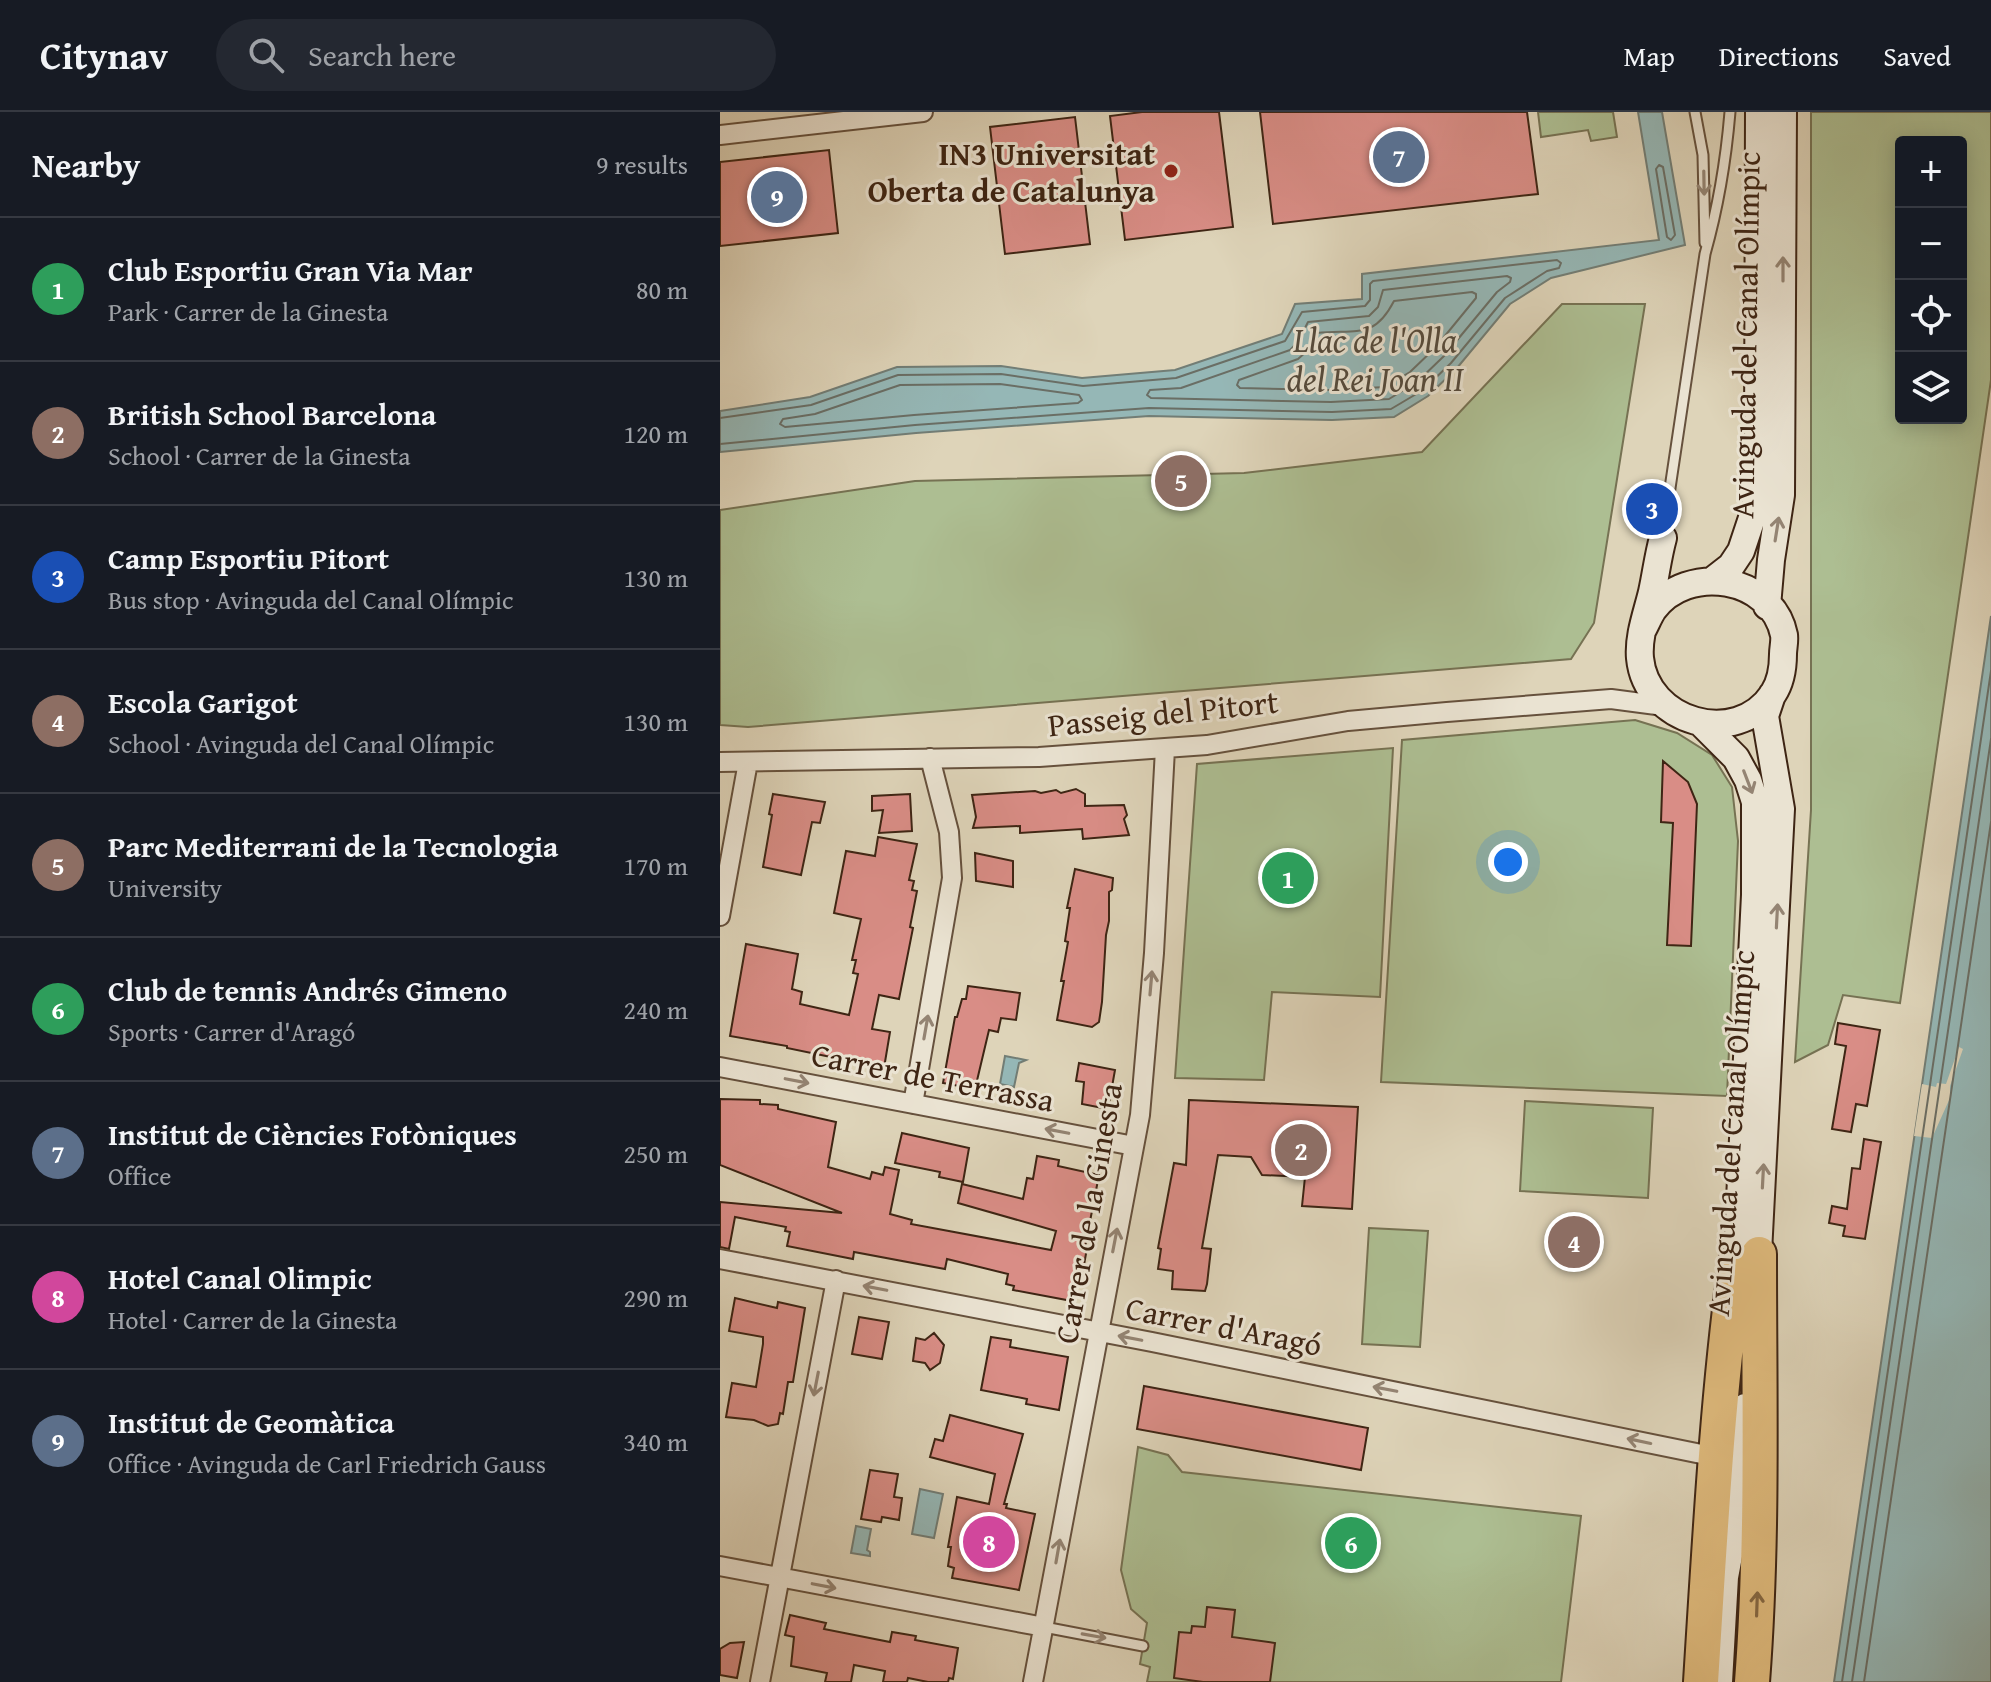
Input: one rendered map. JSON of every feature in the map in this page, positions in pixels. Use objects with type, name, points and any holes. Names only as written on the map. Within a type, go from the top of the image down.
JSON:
[{"type":"highway","points":[[1701,1682],[1709,1533],[1725,1346],[1748,1258]]},
{"type":"highway","points":[[1748,1258],[1758,1552],[1752,1682]]},
{"type":"street","points":[[720,135],[923,112]]},
{"type":"street","name":"Avinguda del Canal Olímpic","points":[[1703,582],[1731,566],[1741,551],[1755,509],[1759,112]]},
{"type":"street","name":"Avinguda del Canal Olímpic","points":[[1767,606],[1781,495],[1783,112]]},
{"type":"street","points":[[1663,538],[1671,571],[1703,582]]},
{"type":"street","points":[[1642,631],[1653,610],[1667,595],[1682,586],[1722,580],[1750,590],[1773,612],[1784,635],[1783,671],[1772,695],[1754,713],[1722,724],[1681,717],[1654,697],[1645,680],[1639,656],[1642,631],[1663,538]]},
{"type":"street","points":[[1611,699],[1629,687],[1641,664]]},
{"type":"street","name":"Avinguda del Canal Olímpic","points":[[1748,1258],[1781,809],[1765,716],[1772,695]]},
{"type":"street","name":"Passeig del Pitort","points":[[720,762],[1039,757],[1207,745],[1348,721],[1611,699],[1664,706]]},
{"type":"street","name":"Avinguda del Canal Olímpic","points":[[1700,722],[1736,758],[1755,802],[1748,1258],[1739,1480],[1725,1577],[1719,1682]]},
{"type":"street","name":"Carrer de la Ginesta","points":[[1033,1682],[1140,1115],[1154,953],[1165,749]]},
{"type":"street","points":[[913,1104],[952,878],[949,832],[930,758]]},
{"type":"street","points":[[720,916],[748,762]]},
{"type":"street","name":"Carrer de Terrassa","points":[[720,1067],[1134,1146]]},
{"type":"street","name":"Carrer d'Aragó","points":[[720,1259],[1716,1457]]},
{"type":"street","points":[[760,1682],[836,1280]]},
{"type":"street","points":[[720,1566],[1044,1627]]},
{"type":"lane","points":[[1695,112],[1703,155],[1705,254]]},
{"type":"lane","points":[[1663,538],[1705,254],[1714,222],[1730,112]]},
{"type":"lane","points":[[1044,1627],[1143,1646]]},
{"type":"green space","points":[[1538,112],[1613,112],[1617,137],[1591,141],[1588,130],[1541,137]]},
{"type":"green space","points":[[1811,112],[1991,112],[1991,380],[1900,1003],[1843,995],[1828,1045],[1795,1062],[1811,810]]},
{"type":"green space","points":[[1562,304],[1645,304],[1594,623],[1571,659],[748,727],[720,725],[720,510],[915,481],[1244,473],[1422,452]]},
{"type":"green space","points":[[1635,720],[1677,733],[1712,755],[1732,787],[1738,841],[1727,1096],[1381,1082],[1402,740]]},
{"type":"green space","points":[[1393,748],[1380,997],[1272,992],[1264,1080],[1175,1078],[1197,764]]},
{"type":"green space","points":[[1525,1101],[1653,1108],[1648,1198],[1520,1191]]},
{"type":"green space","points":[[1369,1228],[1428,1231],[1420,1347],[1362,1344]]},
{"type":"green space","points":[[1138,1447],[1168,1455],[1182,1472],[1581,1516],[1561,1682],[1147,1682],[1150,1667],[1140,1664],[1147,1623],[1131,1609],[1121,1570]]},
{"type":"water","name":"Llac de l'Olla del Rei Joan II","points":[[1638,112],[1662,112],[1685,245],[1551,278],[1510,304],[1457,368],[1428,396],[1394,417],[1332,420],[1149,416],[916,433],[720,452],[720,411],[810,397],[897,367],[1001,366],[1082,378],[1175,370],[1282,334],[1295,304],[1362,299],[1362,274],[1659,240]]},
{"type":"water","points":[[1991,616],[1991,1682],[1834,1682]]},
{"type":"water","points":[[1005,1056],[1026,1060],[1019,1063],[1014,1087],[1000,1084]]},
{"type":"water","points":[[920,1489],[943,1494],[934,1538],[912,1534]]},
{"type":"water","points":[[856,1526],[871,1529],[867,1550],[870,1556],[851,1553]]},
{"type":"pier","points":[[1959,1047],[1963,1049],[1950,1086],[1950,1098],[1932,1138],[1914,1136],[1922,1084],[1936,1087],[1937,1083],[1946,1084]]},
{"type":"building","name":"IN3 Universitat Oberta de Catalunya","points":[[1142,112],[1219,112],[1233,227],[1125,240],[1110,116]]},
{"type":"building","points":[[1260,112],[1527,112],[1538,194],[1273,224]]},
{"type":"building","points":[[1075,117],[1090,244],[1005,254],[990,127]]},
{"type":"building","points":[[829,150],[838,233],[720,246],[720,162]]},
{"type":"building","points":[[1663,761],[1688,782],[1697,804],[1691,946],[1667,945],[1673,823],[1661,822]]},
{"type":"building","points":[[1076,789],[1085,794],[1085,806],[1124,805],[1129,835],[1083,839],[1082,829],[1020,833],[1020,826],[973,828],[976,817],[972,795],[1056,790],[1061,793]]},
{"type":"building","points":[[773,794],[825,802],[820,823],[812,822],[801,875],[763,867]]},
{"type":"building","points":[[910,794],[912,831],[879,833],[883,810],[872,811],[872,796]]},
{"type":"building","points":[[878,837],[917,844],[909,880],[914,881],[912,890],[917,891],[910,927],[913,928],[899,999],[879,995],[872,1029],[890,1032],[884,1068],[730,1036],[746,944],[798,954],[792,989],[802,992],[800,1004],[849,1015],[858,974],[853,973],[856,960],[852,960],[861,919],[834,913],[846,851],[875,856]]},
{"type":"building","points":[[975,853],[1013,861],[1013,887],[976,881]]},
{"type":"building","points":[[1075,869],[1113,878],[1109,892],[1102,1002],[1099,1022],[1092,1027],[1057,1020],[1068,942],[1065,941],[1070,908],[1067,908]]},
{"type":"building","points":[[968,986],[1020,993],[1016,1020],[1001,1018],[998,1032],[989,1030],[975,1089],[943,1083],[955,1017],[962,999],[966,999]]},
{"type":"building","points":[[1838,1023],[1880,1030],[1867,1106],[1856,1104],[1851,1132],[1832,1129],[1846,1046],[1835,1044]]},
{"type":"building","points":[[1079,1063],[1115,1070],[1108,1109],[1082,1104],[1084,1082],[1076,1081]]},
{"type":"building","points":[[720,1099],[760,1100],[760,1104],[778,1105],[778,1109],[836,1122],[828,1167],[870,1179],[872,1172],[883,1175],[885,1167],[899,1170],[890,1214],[912,1220],[911,1224],[1051,1250],[1056,1231],[958,1203],[962,1184],[1023,1199],[1027,1178],[1033,1179],[1037,1156],[1059,1160],[1058,1166],[1099,1175],[1081,1282],[1076,1280],[1072,1301],[1013,1290],[1014,1286],[1006,1284],[1008,1274],[947,1259],[945,1269],[854,1252],[853,1259],[787,1246],[790,1232],[785,1231],[786,1227],[735,1217],[729,1249],[720,1247],[720,1202],[842,1213],[720,1165]]},
{"type":"building","points":[[1189,1100],[1358,1107],[1352,1209],[1302,1206],[1305,1177],[1262,1175],[1251,1157],[1218,1155],[1202,1248],[1211,1249],[1205,1291],[1172,1289],[1173,1271],[1158,1269],[1161,1249],[1158,1248],[1174,1163],[1186,1165]]},
{"type":"building","points":[[902,1133],[969,1148],[963,1182],[939,1177],[940,1172],[895,1163]]},
{"type":"building","points":[[1864,1139],[1881,1142],[1865,1239],[1843,1236],[1845,1226],[1829,1223],[1832,1206],[1847,1209],[1852,1168],[1860,1169]]},
{"type":"building","points":[[735,1298],[777,1308],[778,1302],[805,1308],[793,1382],[788,1382],[783,1414],[780,1413],[778,1424],[768,1426],[754,1420],[726,1417],[732,1383],[756,1387],[763,1344],[763,1337],[729,1331]]},
{"type":"building","points":[[859,1317],[889,1322],[882,1359],[852,1354]]},
{"type":"building","points":[[934,1333],[944,1345],[940,1363],[930,1370],[925,1363],[913,1361],[916,1338],[925,1340]]},
{"type":"building","points":[[991,1337],[1011,1340],[1010,1347],[1068,1357],[1059,1410],[1026,1404],[1027,1399],[981,1390]]},
{"type":"building","points":[[1144,1386],[1368,1428],[1361,1470],[1137,1429]]},
{"type":"building","points":[[950,1415],[1023,1434],[1004,1504],[1007,1504],[1006,1508],[1035,1514],[1019,1590],[952,1578],[954,1568],[948,1566],[951,1547],[948,1547],[957,1497],[989,1504],[995,1474],[930,1457],[935,1439],[943,1441]]},
{"type":"building","points":[[870,1470],[898,1474],[894,1497],[902,1498],[899,1520],[882,1517],[881,1522],[861,1519]]},
{"type":"building","points":[[1207,1607],[1235,1610],[1232,1637],[1275,1643],[1270,1682],[1203,1682],[1174,1678],[1179,1632],[1191,1633],[1192,1626],[1205,1627]]},
{"type":"building","points":[[790,1615],[826,1623],[824,1629],[890,1642],[892,1632],[958,1648],[953,1679],[928,1682],[908,1678],[907,1682],[883,1682],[885,1671],[854,1665],[851,1682],[825,1682],[827,1673],[791,1666],[794,1637],[785,1635]]},
{"type":"building","points":[[744,1642],[737,1678],[720,1675],[720,1649],[730,1643]]},
{"type":"place","name":"Institut de Ciències Fotòniques","points":[[1399,157]]},
{"type":"place","name":"IN3 Universitat Oberta de Catalunya","points":[[1171,171]]},
{"type":"place","name":"Institut de Geomàtica","points":[[777,197]]},
{"type":"place","name":"Parc Mediterrani de la Tecnologia","points":[[1181,481]]},
{"type":"place","name":"Camp Esportiu Pitort","points":[[1652,509]]},
{"type":"place","name":"Club Esportiu Gran Via Mar","points":[[1288,878]]},
{"type":"place","name":"British School Barcelona","points":[[1301,1150]]},
{"type":"place","name":"Escola Garigot","points":[[1574,1242]]},
{"type":"place","name":"Hotel Canal Olimpic","points":[[989,1542]]},
{"type":"place","name":"Club de tennis Andrés Gimeno","points":[[1351,1543]]}]
